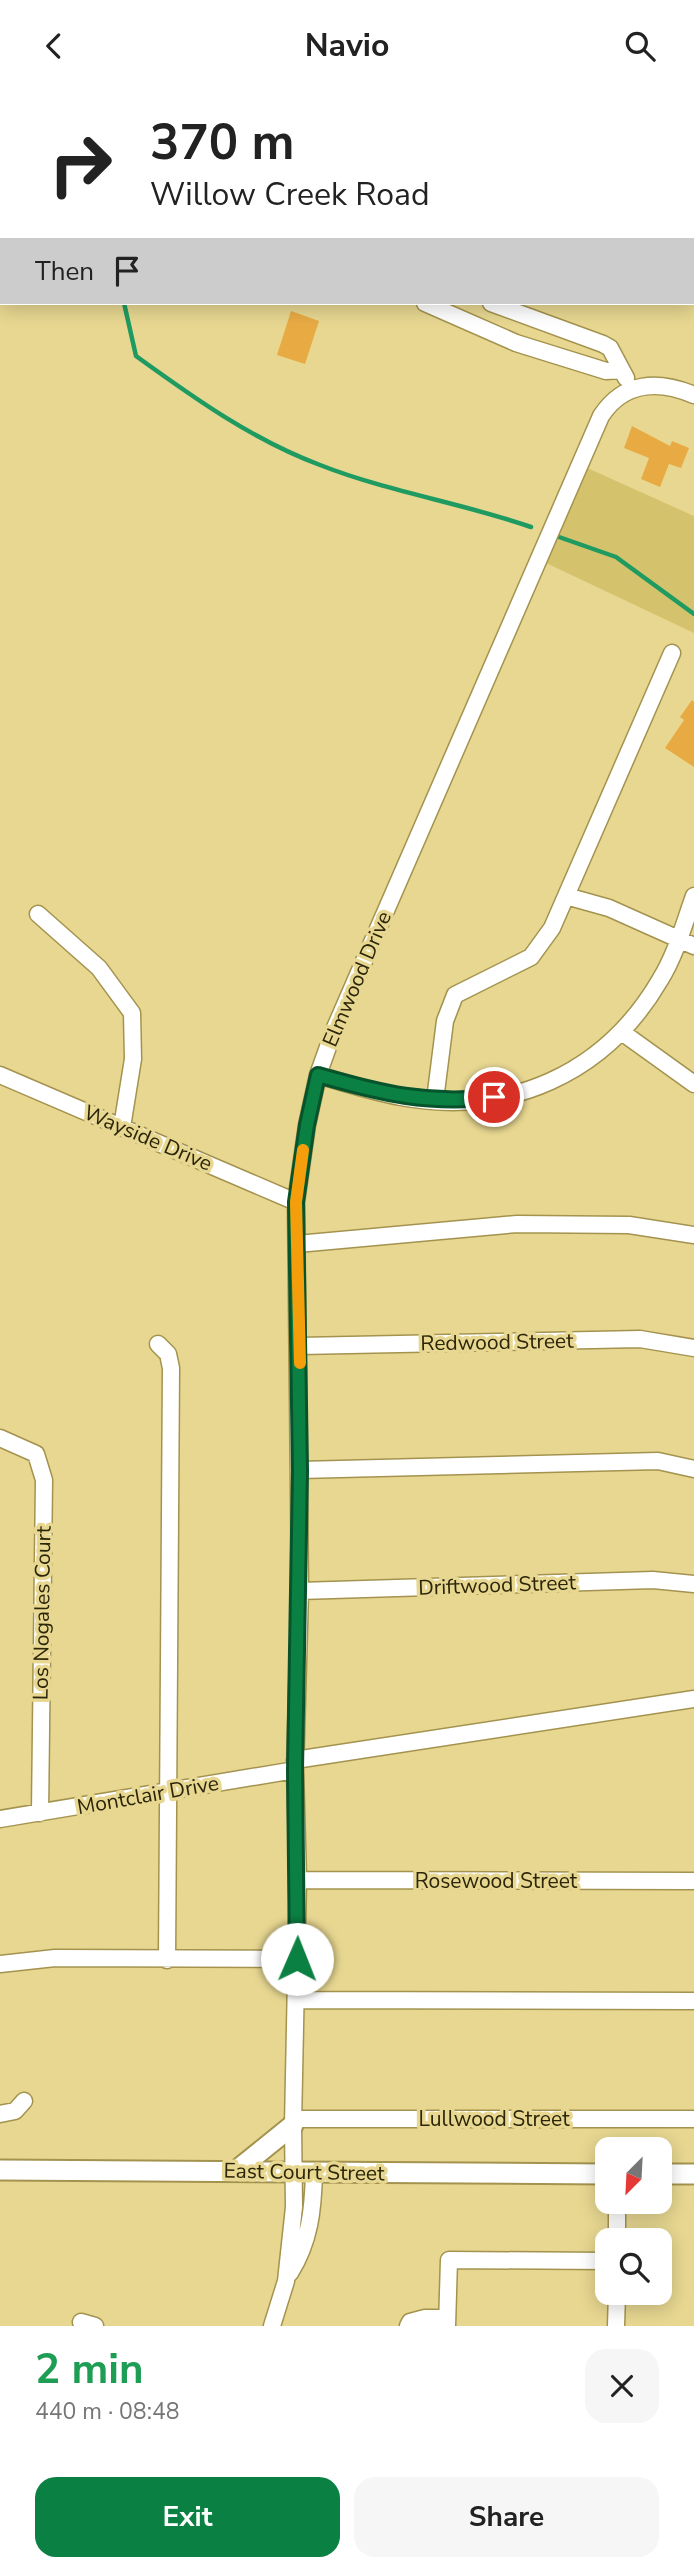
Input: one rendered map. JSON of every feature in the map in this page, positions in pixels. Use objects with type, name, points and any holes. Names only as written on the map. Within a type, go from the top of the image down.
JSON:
[{"type":"main road","points":[[236,2171],[293,2122]]},
{"type":"main road","name":"East Court Street","points":[[0,2170],[595,2174]]},
{"type":"main road","points":[[672,2174],[694,2174]]},
{"type":"street","points":[[430,305],[526,347],[606,370],[621,370]]},
{"type":"street","points":[[496,305],[610,348],[634,388],[660,384],[694,395]]},
{"type":"street","points":[[526,347],[536,321]]},
{"type":"street","points":[[559,356],[567,331]]},
{"type":"street","name":"Elmwood Drive","points":[[286,2281],[294,2207],[298,1880],[295,1765],[300,1591],[300,1346],[296,1202],[307,1125],[318,1075],[334,1030],[595,428],[608,405],[634,388]]},
{"type":"street","points":[[435,1100],[445,1021],[455,995],[531,957],[552,928],[672,653]]},
{"type":"street","points":[[566,896],[609,908],[686,943]]},
{"type":"street","points":[[318,1075],[402,1098],[435,1100],[515,1095],[550,1084],[585,1063],[623,1033],[686,943],[694,896]]},
{"type":"street","points":[[38,914],[99,968],[132,1013],[133,1059],[122,1127]]},
{"type":"street","points":[[623,1033],[694,1084]]},
{"type":"street","name":"Wayside Drive","points":[[0,1075],[296,1202]]},
{"type":"street","points":[[297,1244],[517,1224],[629,1225],[694,1235]]},
{"type":"street","name":"Redwood Street","points":[[300,1346],[640,1339],[694,1348]]},
{"type":"street","points":[[158,1344],[168,1354],[172,1368],[167,1960]]},
{"type":"street","name":"Los Nogales Court","points":[[0,1438],[36,1454],[44,1480],[40,1813]]},
{"type":"street","points":[[300,1471],[658,1461],[694,1469]]},
{"type":"street","name":"Driftwood Street","points":[[300,1591],[653,1580],[694,1584]]},
{"type":"street","name":"Montclair Drive","points":[[0,1819],[170,1791],[295,1765],[694,1699]]},
{"type":"street","name":"Rosewood Street","points":[[298,1880],[694,1881]]},
{"type":"street","points":[[0,1964],[55,1958],[297,1959]]},
{"type":"street","points":[[296,2000],[694,2001]]},
{"type":"street","points":[[0,2114],[15,2111],[24,2101]]},
{"type":"street","name":"Lullwood Street","points":[[293,2122],[694,2119]]},
{"type":"street","points":[[272,2326],[286,2281],[309,2234],[314,2173]]},
{"type":"street","points":[[408,2326],[410,2322],[425,2318],[447,2322],[449,2260],[595,2262]]},
{"type":"street","points":[[616,2326],[617,2305]]},
{"type":"shaded area","points":[[585,467],[694,516],[694,633],[546,563]]},
{"type":"building","points":[[291,311],[319,321],[305,364],[277,355]]},
{"type":"building","points":[[632,426],[670,446],[672,441],[689,448],[681,468],[669,464],[660,487],[641,479],[649,458],[624,448]]},
{"type":"building","points":[[692,700],[694,767],[665,748],[684,720],[680,717]]},
{"type":"waterway","points":[[124,305],[136,356],[248,431],[295,455],[346,474],[531,527]]},
{"type":"waterway","points":[[559,537],[616,557],[694,614]]},
{"type":"slow traffic","points":[[300,1363],[296,1202],[303,1150]]},
{"type":"route","points":[[297,1959],[295,1770],[300,1591],[300,1346],[296,1202],[307,1125],[318,1075],[402,1098],[472,1100],[494,1097]]}]
